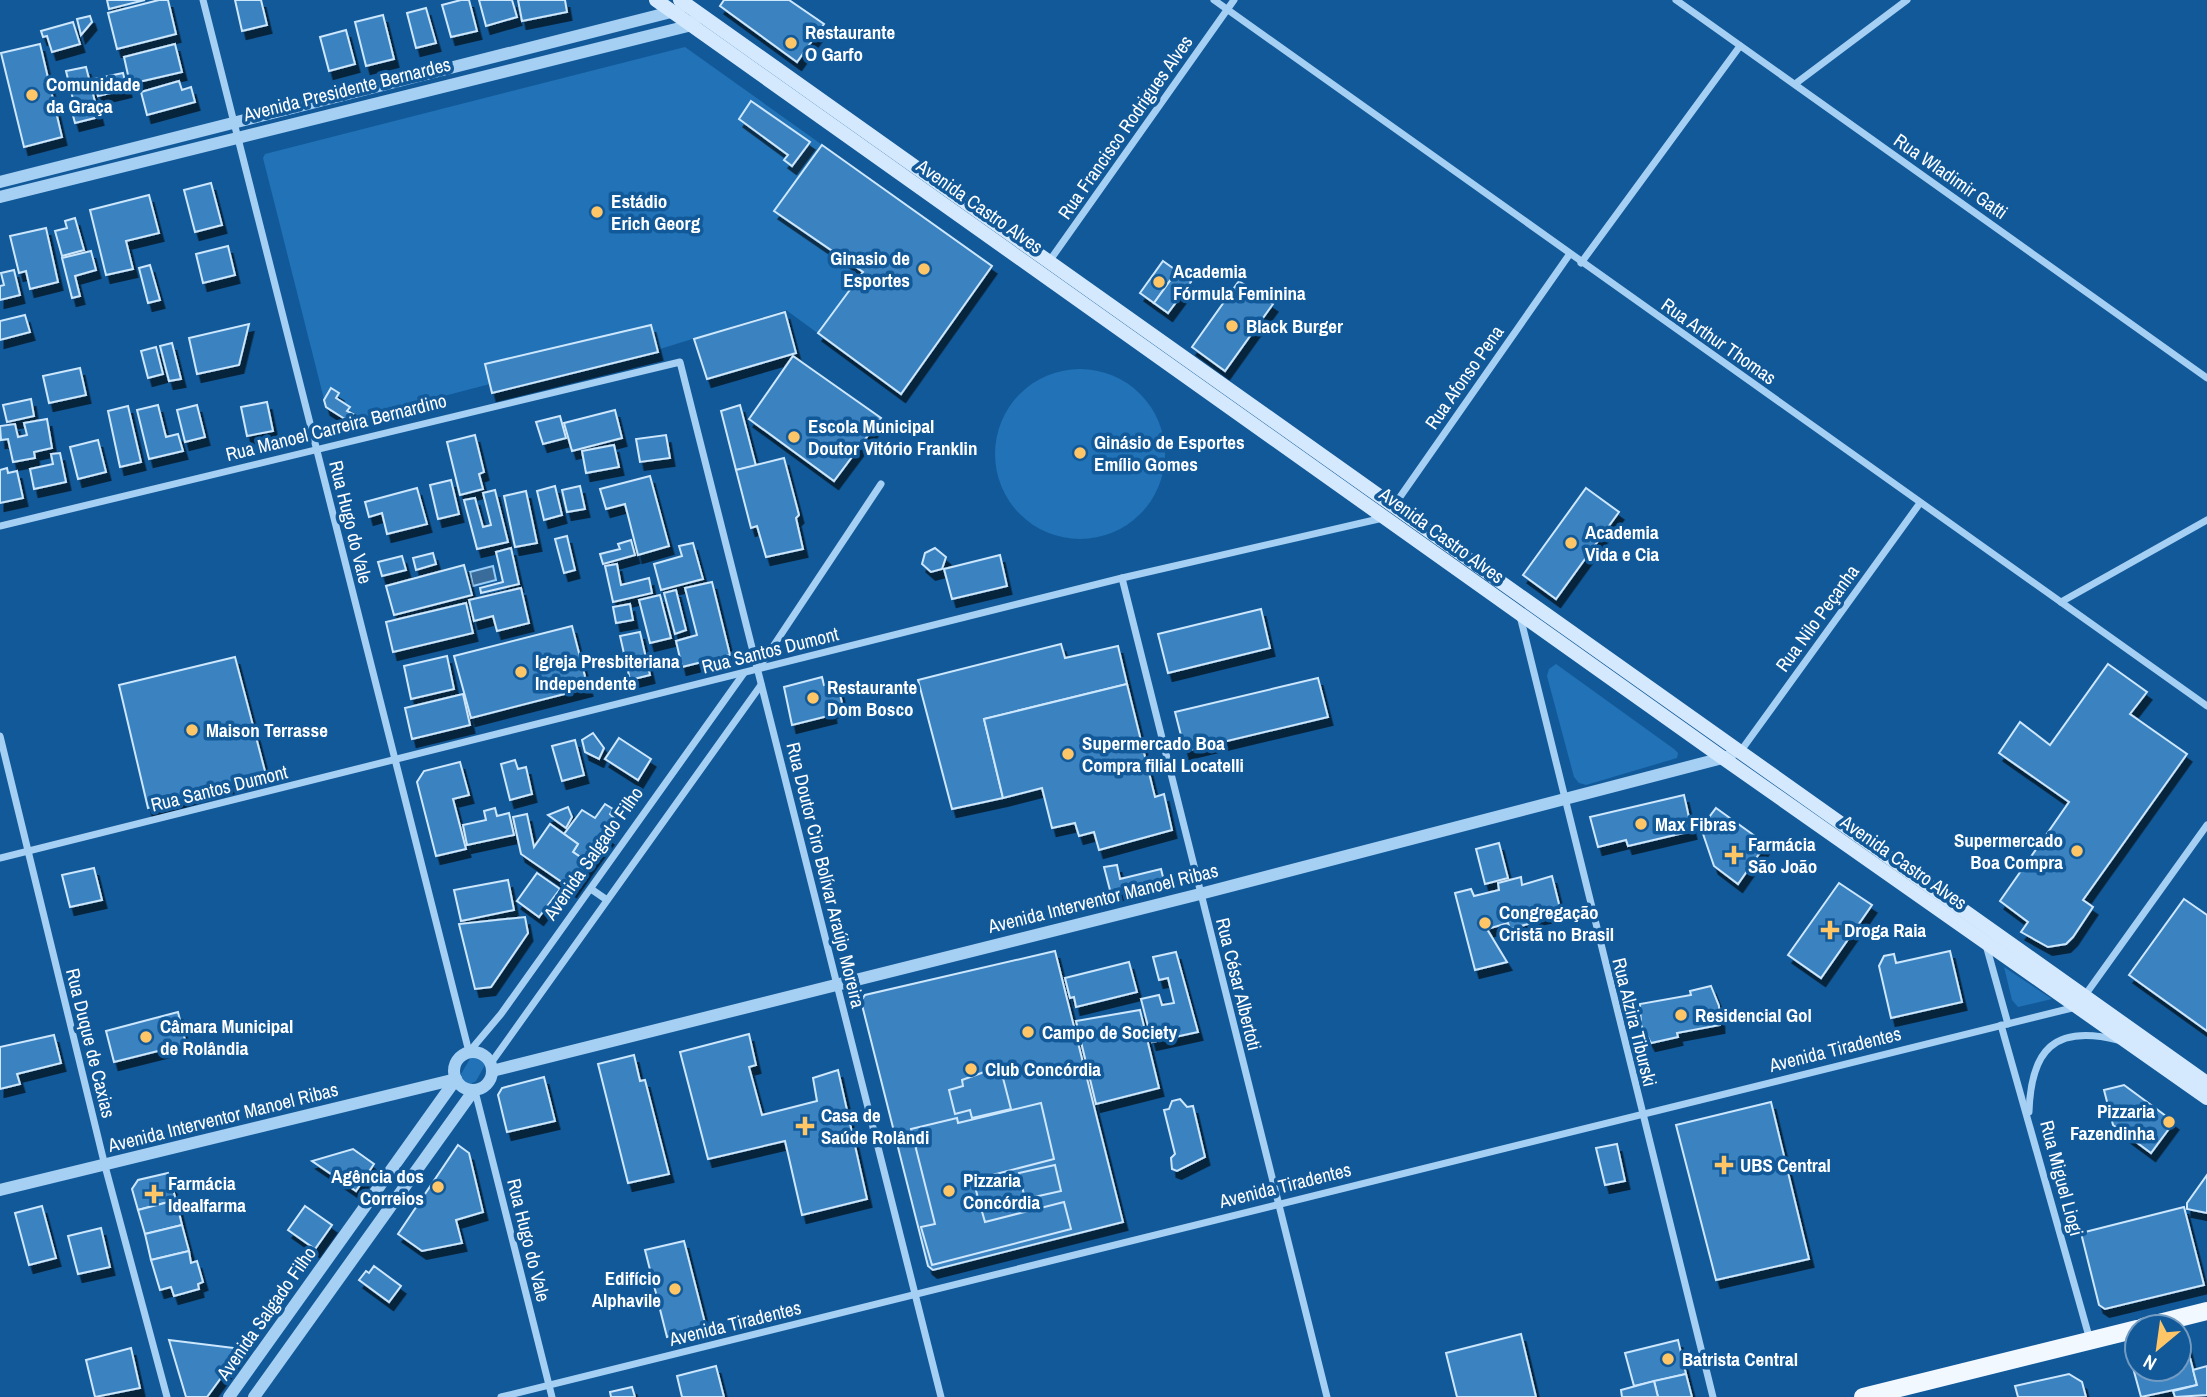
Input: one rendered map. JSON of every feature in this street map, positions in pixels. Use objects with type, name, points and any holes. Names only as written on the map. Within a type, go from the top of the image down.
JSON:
[{"type":"main road","name":"Avenida Castro Alves","points":[[656,0],[690,10],[886,154],[1523,608],[1723,758],[1980,924],[2081,1001],[2129,1043],[2207,1098]]},
{"type":"main road","name":"Avenida Castro Alves","points":[[1523,608],[1740,753],[1986,943],[2207,1083]]},
{"type":"main road","points":[[1863,1397],[2123,1332]]},
{"type":"street","name":"Rua Hugo do Vale","points":[[203,0],[469,1052]]},
{"type":"street","name":"Rua Arthur Thomas","points":[[1214,0],[1569,255],[2207,706]]},
{"type":"street","name":"Rua Francisco Rodrigues Alves","points":[[1045,267],[1234,0]]},
{"type":"street","name":"Rua Wladimir Gatti","points":[[1676,0],[2207,378]]},
{"type":"street","points":[[1795,85],[1907,0]]},
{"type":"street","name":"Avenida Presidente Bernardes","points":[[0,182],[235,130],[690,10]]},
{"type":"street","name":"Avenida Presidente Bernardes","points":[[0,197],[235,130],[690,10]]},
{"type":"street","points":[[1581,263],[1740,46]]},
{"type":"street","name":"Rua Afonso Pena","points":[[1389,512],[1569,255]]},
{"type":"street","name":"Rua Manoel Carreira Bernardino","points":[[0,526],[317,447],[680,362]]},
{"type":"street","name":"Rua Doutor Ciro Bolívar Araújo Moreira","points":[[680,362],[940,1397]]},
{"type":"street","points":[[757,670],[881,484]]},
{"type":"street","name":"Rua Nilo Peçanha","points":[[1740,753],[1920,503]]},
{"type":"street","name":"Rua Santos Dumont","points":[[0,858],[1389,512]]},
{"type":"street","points":[[2061,603],[2207,520]]},
{"type":"street","name":"Rua César Albertoti","points":[[1122,578],[1327,1397]]},
{"type":"street","name":"Rua Alzira Tiburski","points":[[1523,608],[1565,800],[1713,1397]]},
{"type":"street","name":"Avenida Salgado Filho","points":[[469,1052],[501,1014],[592,889],[744,673]]},
{"type":"street","name":"Avenida Salgado Filho","points":[[492,1067],[607,900],[761,685]]},
{"type":"street","name":"Rua Duque de Caxias","points":[[0,736],[105,1166],[167,1397]]},
{"type":"street","name":"Avenida Interventor Manoel Ribas","points":[[492,1067],[1200,894],[1740,753]]},
{"type":"street","points":[[2081,1001],[2207,825]]},
{"type":"street","points":[[592,889],[607,900]]},
{"type":"street","name":"Rua Miguel Liogi","points":[[1980,924],[2019,1094],[2029,1116],[2090,1340]]},
{"type":"street","name":"Avenida Tiradentes","points":[[501,1397],[2004,1024],[2081,1001]]},
{"type":"street","points":[[2029,1116],[2032,1073],[2049,1049],[2081,1035],[2129,1043]]},
{"type":"street","points":[[469,1052],[479,1052],[492,1067],[487,1084],[474,1090],[461,1086],[456,1079],[454,1066],[460,1057],[469,1052]]},
{"type":"street","name":"Avenida Interventor Manoel Ribas","points":[[0,1190],[456,1079]]},
{"type":"street","name":"Avenida Salgado Filho","points":[[229,1397],[456,1079]]},
{"type":"street","name":"Rua Hugo do Vale","points":[[474,1090],[552,1397]]},
{"type":"street","name":"Avenida Salgado Filho","points":[[254,1397],[474,1090]]},
{"type":"shaded area","name":"Estádio Erich Georg","points":[[685,47],[992,266],[901,394],[786,310],[660,349],[490,384],[348,421],[326,407],[263,158],[265,154]]},
{"type":"shaded area","name":"Ginásio de Esportes Emílio Gomes","points":[[1080,369],[1113,375],[1140,394],[1159,421],[1165,454],[1159,487],[1140,514],[1113,533],[1080,539],[1047,533],[1020,514],[1001,487],[995,454],[1001,421],[1020,394],[1047,375]]},
{"type":"shaded area","points":[[493,566],[496,580],[473,586],[470,572]]},
{"type":"shaded area","points":[[1556,664],[1674,749],[1678,753],[1677,758],[1586,785],[1579,783],[1574,777],[1547,676],[1549,669]]},
{"type":"shaded area","points":[[2004,967],[2052,999],[2018,1007],[2012,1000]]},
{"type":"shaded area","points":[[478,1055],[484,1058],[485,1065],[476,1081],[469,1085],[463,1082],[461,1074],[471,1057]]},
{"type":"building","points":[[107,0],[145,0],[109,9]]},
{"type":"building","points":[[168,0],[176,34],[117,49],[108,13]]},
{"type":"building","points":[[235,0],[261,0],[267,25],[242,31]]},
{"type":"building","points":[[469,0],[477,31],[451,37],[442,5]]},
{"type":"building","points":[[479,0],[512,0],[517,17],[486,26]]},
{"type":"building","points":[[518,0],[565,0],[567,12],[522,21]]},
{"type":"building","name":"Restaurante O Garfo","points":[[724,0],[789,0],[824,24],[797,62],[720,6]]},
{"type":"building","points":[[426,8],[436,43],[416,48],[407,13]]},
{"type":"building","points":[[383,15],[394,59],[366,66],[355,22]]},
{"type":"building","points":[[90,16],[92,22],[81,35],[77,19]]},
{"type":"building","points":[[73,22],[80,44],[52,52],[47,36],[43,37],[41,31]]},
{"type":"building","points":[[346,30],[355,64],[329,71],[320,37]]},
{"type":"building","name":"Comunidade da Graça","points":[[40,44],[62,137],[24,147],[1,53]]},
{"type":"building","points":[[175,44],[182,72],[130,84],[124,57]]},
{"type":"building","points":[[86,67],[99,117],[75,123],[71,108],[75,107],[66,71]]},
{"type":"building","points":[[123,73],[127,89],[98,96],[94,79]]},
{"type":"building","points":[[179,81],[182,90],[191,87],[195,102],[147,115],[141,92]]},
{"type":"building","points":[[751,101],[810,142],[792,166],[784,160],[788,155],[739,119]]},
{"type":"building","name":"Ginasio de Esportes","points":[[822,145],[992,266],[901,394],[818,333],[863,272],[774,211]]},
{"type":"building","points":[[211,183],[222,225],[195,232],[184,190]]},
{"type":"building","points":[[149,195],[159,233],[126,241],[133,269],[106,275],[90,210]]},
{"type":"building","points":[[75,218],[84,250],[62,256],[55,231],[67,228],[65,221]]},
{"type":"building","points":[[46,228],[58,282],[30,289],[26,271],[19,273],[10,236]]},
{"type":"building","points":[[228,246],[235,275],[203,283],[196,254]]},
{"type":"building","points":[[91,251],[96,270],[75,276],[80,296],[72,298],[62,258]]},
{"type":"building","name":"Academia Fórmula Feminina","points":[[1163,261],[1177,271],[1154,303],[1140,293]]},
{"type":"building","points":[[150,265],[160,300],[148,303],[139,268]]},
{"type":"building","points":[[14,270],[20,295],[0,300],[0,286],[4,285],[1,273]]},
{"type":"building","points":[[1177,271],[1191,282],[1168,313],[1154,303]]},
{"type":"building","name":"Black Burger","points":[[1239,281],[1273,304],[1225,371],[1192,347]]},
{"type":"building","points":[[785,312],[796,353],[707,379],[694,339]]},
{"type":"building","points":[[25,315],[30,332],[0,340],[0,321]]},
{"type":"building","points":[[249,324],[239,365],[197,374],[189,338]]},
{"type":"building","points":[[651,325],[658,352],[492,393],[485,364]]},
{"type":"building","points":[[172,343],[181,379],[169,381],[160,346]]},
{"type":"building","points":[[156,347],[163,374],[148,378],[141,351]]},
{"type":"building","points":[[793,356],[881,418],[834,481],[749,419]]},
{"type":"building","points":[[80,368],[86,395],[49,403],[43,376]]},
{"type":"building","points":[[331,388],[339,393],[336,398],[350,407],[347,411],[353,414],[348,421],[326,407],[324,400]]},
{"type":"building","points":[[31,399],[34,416],[7,422],[3,405]]},
{"type":"building","points":[[267,402],[273,431],[247,436],[241,407]]},
{"type":"building","points":[[158,405],[166,437],[178,434],[183,451],[149,459],[137,410]]},
{"type":"building","points":[[197,405],[205,437],[185,442],[177,410]]},
{"type":"building","points":[[740,405],[756,466],[736,470],[721,411]]},
{"type":"building","points":[[128,406],[141,462],[120,467],[108,411]]},
{"type":"building","points":[[615,410],[622,438],[572,451],[564,423]]},
{"type":"building","points":[[560,416],[566,438],[543,444],[536,422]]},
{"type":"building","points":[[47,419],[52,448],[34,452],[35,458],[13,462],[8,439],[1,440],[0,426],[15,424],[18,437],[27,435],[24,423]]},
{"type":"building","points":[[475,435],[484,472],[479,474],[483,489],[460,495],[447,442]]},
{"type":"building","points":[[666,435],[670,458],[640,462],[636,439]]},
{"type":"building","points":[[98,440],[106,472],[78,479],[70,447]]},
{"type":"building","points":[[614,445],[619,467],[586,473],[582,451]]},
{"type":"building","points":[[60,453],[66,482],[34,489],[30,469],[53,464],[51,454]]},
{"type":"building","points":[[784,458],[799,515],[796,518],[803,549],[766,557],[757,526],[751,528],[736,470]]},
{"type":"building","points":[[7,468],[8,473],[17,471],[23,498],[0,503],[0,470]]},
{"type":"building","points":[[650,476],[669,546],[638,555],[625,504],[606,509],[600,489]]},
{"type":"building","points":[[451,480],[459,514],[438,519],[430,485]]},
{"type":"building","points":[[555,486],[562,515],[544,520],[537,491]]},
{"type":"building","points":[[580,486],[585,509],[567,512],[562,490]]},
{"type":"building","points":[[417,488],[427,524],[387,534],[382,513],[369,517],[365,502]]},
{"type":"building","name":"Academia Vida e Cia","points":[[1586,488],[1619,512],[1556,599],[1523,575]]},
{"type":"building","points":[[495,490],[508,542],[477,549],[464,500],[475,498],[483,527],[491,525],[483,493]]},
{"type":"building","points":[[526,491],[537,543],[515,547],[504,496]]},
{"type":"building","points":[[567,536],[575,570],[564,573],[555,539]]},
{"type":"building","points":[[631,540],[635,555],[603,564],[600,554],[620,549],[618,544]]},
{"type":"building","points":[[693,543],[703,579],[661,590],[654,564],[682,556],[679,546]]},
{"type":"building","points":[[511,548],[519,584],[481,593],[480,588],[503,582],[496,552]]},
{"type":"building","points":[[935,548],[946,557],[942,569],[931,572],[922,564],[925,553]]},
{"type":"building","points":[[433,553],[436,564],[416,570],[413,558]]},
{"type":"building","points":[[1000,555],[1007,586],[952,599],[944,569]]},
{"type":"building","points":[[402,556],[406,570],[382,576],[378,562]]},
{"type":"building","points":[[617,564],[621,585],[649,578],[652,593],[613,602],[605,566]]},
{"type":"building","points":[[464,565],[472,595],[394,615],[386,586]]},
{"type":"building","points":[[712,582],[730,655],[682,667],[676,641],[697,635],[685,588]]},
{"type":"building","points":[[521,588],[529,623],[497,631],[493,616],[474,621],[469,600]]},
{"type":"building","points":[[676,590],[686,630],[675,634],[664,593]]},
{"type":"building","points":[[660,595],[671,638],[650,643],[639,600]]},
{"type":"building","points":[[466,603],[473,633],[393,652],[386,622]]},
{"type":"building","points":[[630,604],[633,620],[616,623],[613,607]]},
{"type":"building","points":[[1261,609],[1270,648],[1168,673],[1158,634]]},
{"type":"building","name":"Igreja Presbiteriana Independente","points":[[572,626],[588,688],[471,718],[454,656]]},
{"type":"building","points":[[640,632],[650,675],[630,680],[620,636]]},
{"type":"building","points":[[1061,644],[1065,658],[1118,646],[1127,684],[984,719],[1003,798],[952,809],[918,680]]},
{"type":"building","points":[[447,656],[454,689],[411,699],[404,666]]},
{"type":"building","name":"Maison Terrasse","points":[[235,657],[266,775],[148,808],[119,685]]},
{"type":"building","name":"Supermercado Boa Compra","points":[[2108,664],[2147,692],[2130,714],[2187,754],[2083,900],[2093,907],[2073,937],[2066,944],[2048,947],[2021,932],[2028,922],[2000,901],[2069,802],[1999,753],[2020,722],[2050,745]]},
{"type":"building","name":"Restaurante Dom Bosco","points":[[822,677],[824,685],[837,682],[843,707],[831,710],[832,715],[792,725],[784,687]]},
{"type":"building","points":[[1318,678],[1328,717],[1185,751],[1175,712]]},
{"type":"building","name":"Supermercado Boa Compra filial Locatelli","points":[[1127,684],[1155,797],[1164,794],[1172,830],[1099,850],[1094,832],[1079,836],[1075,823],[1052,828],[1042,788],[1003,798],[984,719]]},
{"type":"building","points":[[463,694],[470,725],[412,739],[405,708]]},
{"type":"building","points":[[593,733],[604,748],[599,759],[585,752],[582,740]]},
{"type":"building","points":[[619,738],[651,759],[638,780],[605,759]]},
{"type":"building","points":[[575,740],[584,775],[562,781],[552,746]]},
{"type":"building","points":[[515,760],[518,769],[526,767],[532,794],[510,800],[501,764]]},
{"type":"building","points":[[460,762],[469,795],[453,799],[466,849],[436,856],[417,782],[424,771]]},
{"type":"building","name":"Max Fibras","points":[[1684,795],[1692,831],[1628,846],[1626,840],[1598,847],[1590,817]]},
{"type":"building","points":[[605,804],[613,809],[610,814],[615,819],[605,834],[609,837],[594,857],[589,853],[585,860],[573,852],[578,844],[564,834],[582,810],[595,818]]},
{"type":"building","points":[[568,807],[572,817],[566,828],[548,815]]},
{"type":"building","points":[[495,808],[497,816],[509,813],[514,835],[467,845],[463,825],[486,820],[484,811]]},
{"type":"building","name":"Farmácia São João","points":[[1716,808],[1766,844],[1738,884],[1714,866],[1701,828]]},
{"type":"building","points":[[527,814],[534,847],[550,824],[578,844],[573,852],[585,860],[589,853],[594,857],[572,889],[521,854],[513,817]]},
{"type":"building","points":[[1499,843],[1508,878],[1485,884],[1476,849]]},
{"type":"building","points":[[1117,865],[1120,879],[1161,869],[1164,881],[1111,894],[1104,867]]},
{"type":"building","points":[[94,868],[102,900],[70,907],[62,875]]},
{"type":"building","points":[[537,873],[560,889],[539,917],[517,901]]},
{"type":"building","name":"Congregação Cristã no Brasil","points":[[1552,876],[1561,912],[1531,918],[1532,923],[1510,929],[1508,923],[1487,929],[1507,962],[1475,970],[1455,893],[1471,889],[1474,896],[1499,890],[1498,883],[1521,877],[1522,885]]},
{"type":"building","points":[[508,880],[514,910],[461,921],[454,890]]},
{"type":"building","name":"Droga Raia","points":[[1839,883],[1872,905],[1821,978],[1788,955]]},
{"type":"building","points":[[2184,899],[2207,915],[2207,1031],[2129,975]]},
{"type":"building","points":[[525,917],[528,933],[491,987],[475,989],[459,924]]},
{"type":"building","points":[[1055,951],[1123,1222],[933,1270],[928,1266],[861,1001],[865,995]]},
{"type":"building","points":[[1950,951],[1962,1002],[1891,1018],[1879,966],[1884,956],[1894,954],[1896,963]]},
{"type":"building","points":[[1176,952],[1198,1032],[1152,1042],[1141,999],[1159,995],[1162,1005],[1174,1003],[1168,978],[1159,980],[1153,957]]},
{"type":"building","points":[[1129,962],[1137,992],[1076,1007],[1074,997],[1070,998],[1065,978]]},
{"type":"building","name":"Residencial Gol","points":[[1711,986],[1719,1006],[1720,1025],[1677,1033],[1678,1037],[1651,1043],[1641,1025],[1640,1004],[1691,995],[1690,991]]},
{"type":"building","points":[[1140,1010],[1159,1088],[1096,1104],[1076,1021]]},
{"type":"building","name":"Câmara Municipal de Rolândia","points":[[178,1012],[186,1044],[114,1062],[106,1031]]},
{"type":"building","points":[[749,1034],[756,1065],[749,1067],[762,1115],[817,1101],[813,1078],[838,1070],[867,1199],[802,1215],[785,1141],[708,1159],[680,1052]]},
{"type":"building","points":[[54,1035],[61,1063],[17,1074],[20,1084],[0,1089],[0,1047]]},
{"type":"building","points":[[634,1055],[640,1081],[645,1080],[669,1174],[628,1183],[598,1064]]},
{"type":"building","points":[[987,1071],[993,1078],[1003,1078],[1011,1109],[972,1118],[970,1110],[955,1114],[949,1090],[963,1086],[962,1080]]},
{"type":"building","points":[[544,1077],[555,1121],[507,1132],[498,1095],[502,1088]]},
{"type":"building","points":[[2124,1085],[2174,1122],[2151,1153],[2113,1125],[2104,1090]]},
{"type":"building","points":[[1180,1099],[1187,1107],[1193,1106],[1205,1157],[1177,1171],[1172,1169],[1171,1158],[1175,1154],[1164,1110],[1169,1109],[1172,1101]]},
{"type":"building","points":[[1771,1102],[1809,1259],[1716,1280],[1676,1125]]},
{"type":"building","points":[[1041,1103],[1054,1159],[973,1180],[985,1222],[1064,1202],[1071,1229],[932,1265],[921,1227],[935,1224],[911,1129],[957,1118],[958,1123]]},
{"type":"building","points":[[1617,1144],[1625,1181],[1605,1185],[1596,1148]]},
{"type":"building","points":[[458,1145],[469,1153],[483,1212],[456,1220],[462,1243],[422,1251],[398,1234]]},
{"type":"building","points":[[353,1149],[374,1164],[356,1191],[312,1161]]},
{"type":"building","points":[[1055,1165],[1061,1191],[1025,1199],[1019,1173]]},
{"type":"building","name":"Farmácia Idealfarma","points":[[168,1173],[176,1200],[138,1210],[132,1189],[138,1180]]},
{"type":"building","points":[[2207,1175],[2207,1213],[2187,1209],[2187,1203]]},
{"type":"building","points":[[176,1200],[182,1225],[145,1234],[138,1210]]},
{"type":"building","points":[[42,1206],[56,1258],[29,1265],[15,1213]]},
{"type":"building","points":[[305,1206],[332,1225],[315,1249],[288,1230]]},
{"type":"building","points":[[2184,1207],[2204,1285],[2105,1309],[2099,1305],[2081,1233]]},
{"type":"building","points":[[182,1225],[189,1251],[151,1260],[145,1234]]},
{"type":"building","points":[[101,1228],[110,1267],[78,1274],[68,1236]]},
{"type":"building","name":"Edifício Alphavile","points":[[684,1241],[706,1327],[667,1337],[645,1250]]},
{"type":"building","points":[[189,1251],[191,1263],[197,1261],[203,1282],[198,1284],[199,1289],[174,1296],[171,1287],[160,1290],[151,1260]]},
{"type":"building","points":[[374,1266],[401,1286],[389,1302],[359,1280]]},
{"type":"building","points":[[1521,1334],[1536,1397],[1457,1397],[1446,1353]]},
{"type":"building","points":[[169,1340],[242,1349],[207,1397],[186,1397]]},
{"type":"building","points":[[1678,1340],[1686,1374],[1634,1386],[1625,1353]]},
{"type":"building","points":[[131,1348],[140,1388],[95,1397],[86,1360]]},
{"type":"building","points":[[716,1366],[724,1397],[682,1397],[677,1376]]},
{"type":"building","points":[[2207,1366],[2207,1395],[2175,1397],[2173,1391],[2197,1385],[2193,1370]]},
{"type":"building","points":[[2193,1369],[2197,1385],[2141,1397],[2137,1383],[2193,1383]]},
{"type":"building","points":[[1686,1374],[1692,1397],[1658,1397],[1654,1381]]},
{"type":"building","points":[[2069,1374],[2082,1382],[2086,1397],[2018,1397],[2015,1386]]},
{"type":"building","points":[[1654,1381],[1658,1397],[1622,1397],[1621,1390]]},
{"type":"building","points":[[632,1387],[635,1397],[611,1397],[610,1392]]},
{"type":"place","name":"Restaurante O Garfo","points":[[791,43]]},
{"type":"place","name":"Comunidade da Graça","points":[[32,95]]},
{"type":"place","name":"Estádio Erich Georg","points":[[597,212]]},
{"type":"place","name":"Ginasio de Esportes","points":[[924,269]]},
{"type":"place","name":"Academia Fórmula Feminina","points":[[1159,282]]},
{"type":"place","name":"Black Burger","points":[[1232,326]]},
{"type":"place","name":"Escola Municipal Doutor Vitório Franklin","points":[[794,437]]},
{"type":"place","name":"Ginásio de Esportes Emílio Gomes","points":[[1080,453]]},
{"type":"place","name":"Academia Vida e Cia","points":[[1571,543]]},
{"type":"place","name":"Igreja Presbiteriana Independente","points":[[521,672]]},
{"type":"place","name":"Restaurante Dom Bosco","points":[[813,698]]},
{"type":"place","name":"Maison Terrasse","points":[[192,730]]},
{"type":"place","name":"Supermercado Boa Compra filial Locatelli","points":[[1068,754]]},
{"type":"place","name":"Max Fibras","points":[[1641,824]]},
{"type":"place","name":"Supermercado Boa Compra","points":[[2077,851]]},
{"type":"place","name":"Farmácia São João","points":[[1734,855]]},
{"type":"place","name":"Congregação Cristã no Brasil","points":[[1485,923]]},
{"type":"place","name":"Droga Raia","points":[[1830,930]]},
{"type":"place","name":"Residencial Gol","points":[[1681,1015]]},
{"type":"place","name":"Campo de Society","points":[[1028,1032]]},
{"type":"place","name":"Câmara Municipal de Rolândia","points":[[146,1037]]},
{"type":"place","name":"Club Concórdia","points":[[971,1069]]},
{"type":"place","name":"Pizzaria Fazendinha","points":[[2169,1122]]},
{"type":"place","name":"Casa de Saúde Rolândi","points":[[805,1126]]},
{"type":"place","name":"UBS Central","points":[[1724,1165]]},
{"type":"place","name":"Agência dos Correios","points":[[438,1187]]},
{"type":"place","name":"Pizzaria Concórdia","points":[[949,1191]]},
{"type":"place","name":"Farmácia Idealfarma","points":[[154,1194]]},
{"type":"place","name":"Edifício Alphavile","points":[[675,1289]]},
{"type":"place","name":"Batrista Central","points":[[1668,1359]]}]
